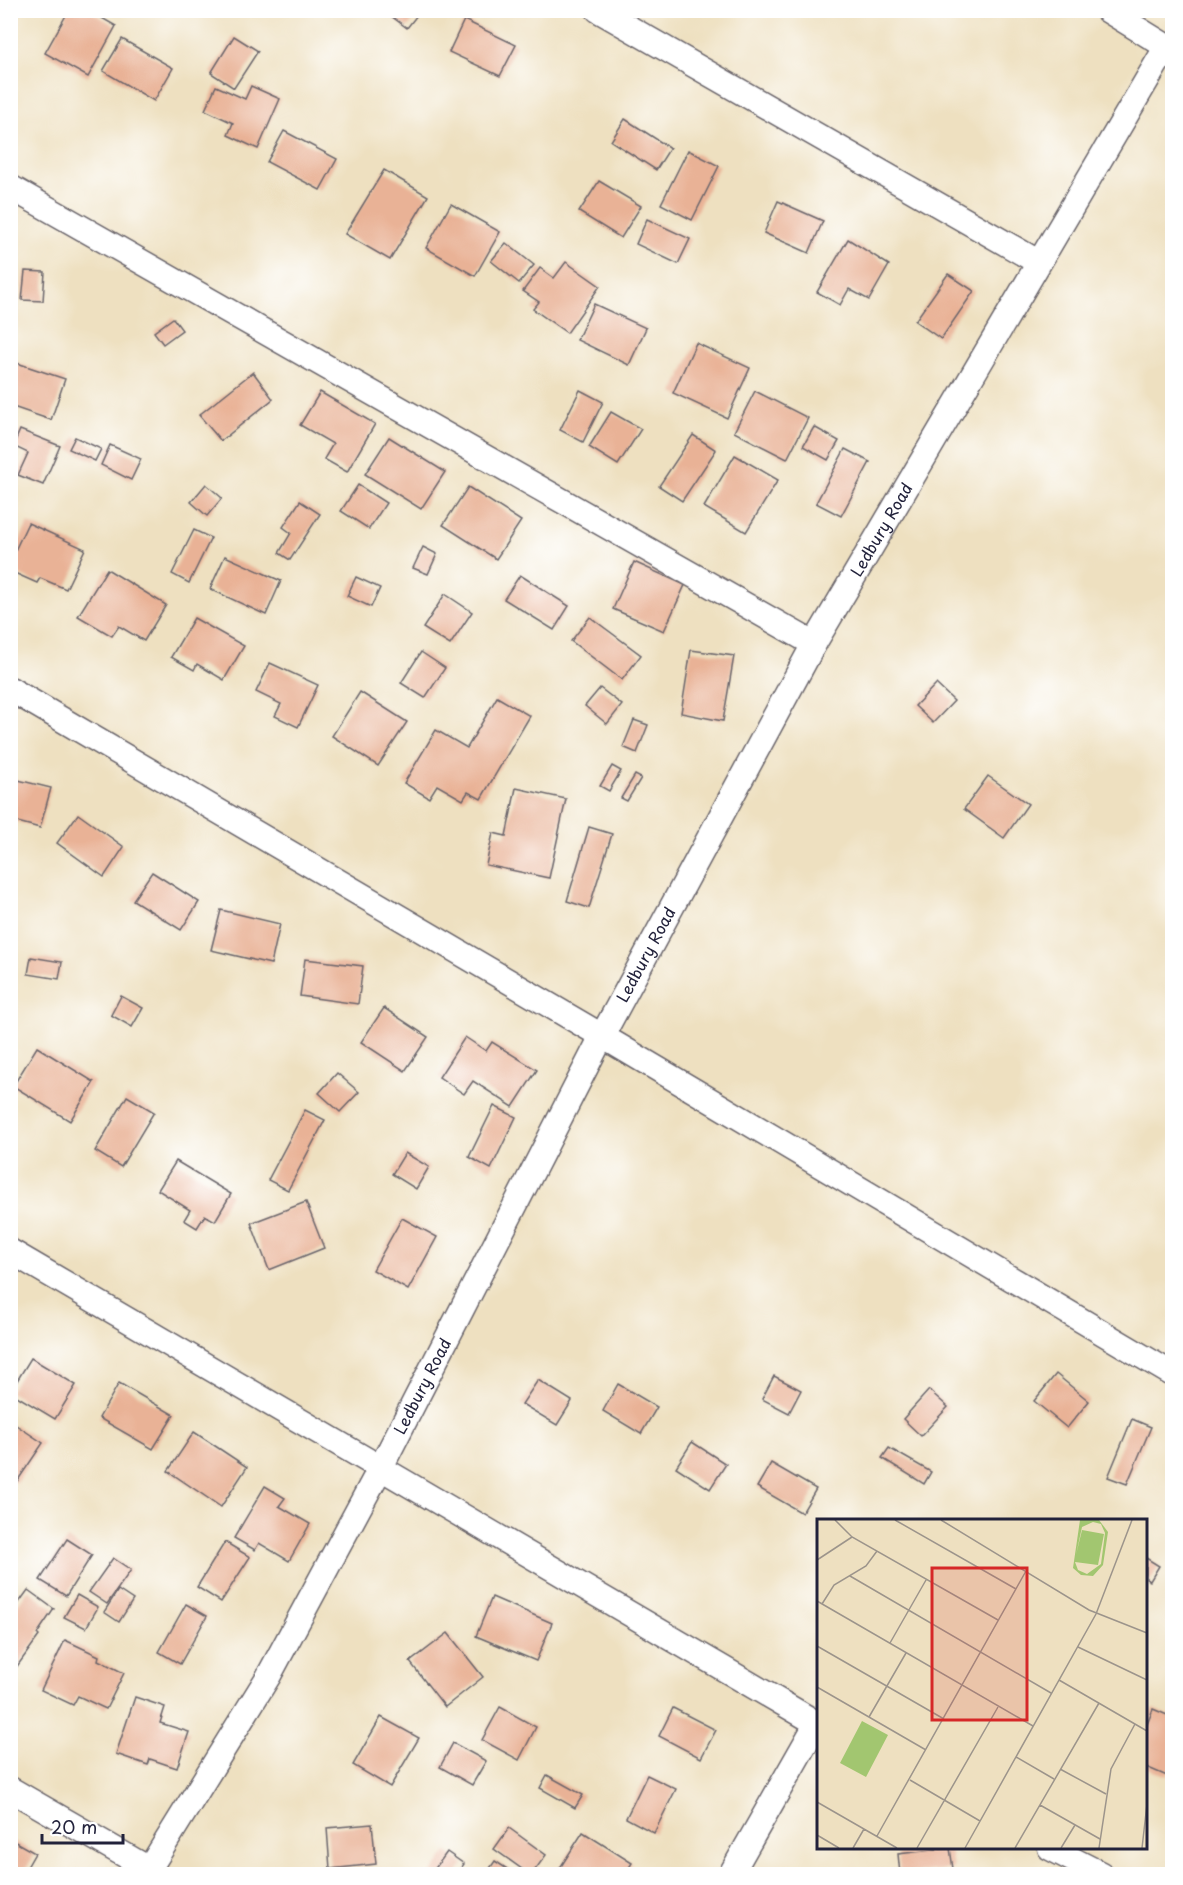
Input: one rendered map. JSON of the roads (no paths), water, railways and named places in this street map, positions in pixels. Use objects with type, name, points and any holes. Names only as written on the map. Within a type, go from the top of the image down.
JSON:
[{"type":"street","points":[[598,10],[1038,262]]},
{"type":"street","points":[[1107,10],[1170,48]]},
{"type":"street","name":"Ledbury Road","points":[[147,1872],[268,1677],[381,1467],[602,1036],[814,644],[1038,262],[1170,48]]},
{"type":"street","points":[[10,187],[814,644]]},
{"type":"street","points":[[10,689],[1173,1374]]},
{"type":"street","points":[[10,1251],[817,1723]]},
{"type":"street","points":[[731,1875],[817,1726]]},
{"type":"street","points":[[10,1789],[147,1872]]},
{"type":"street","points":[[1052,1849],[1101,1875]]}]
